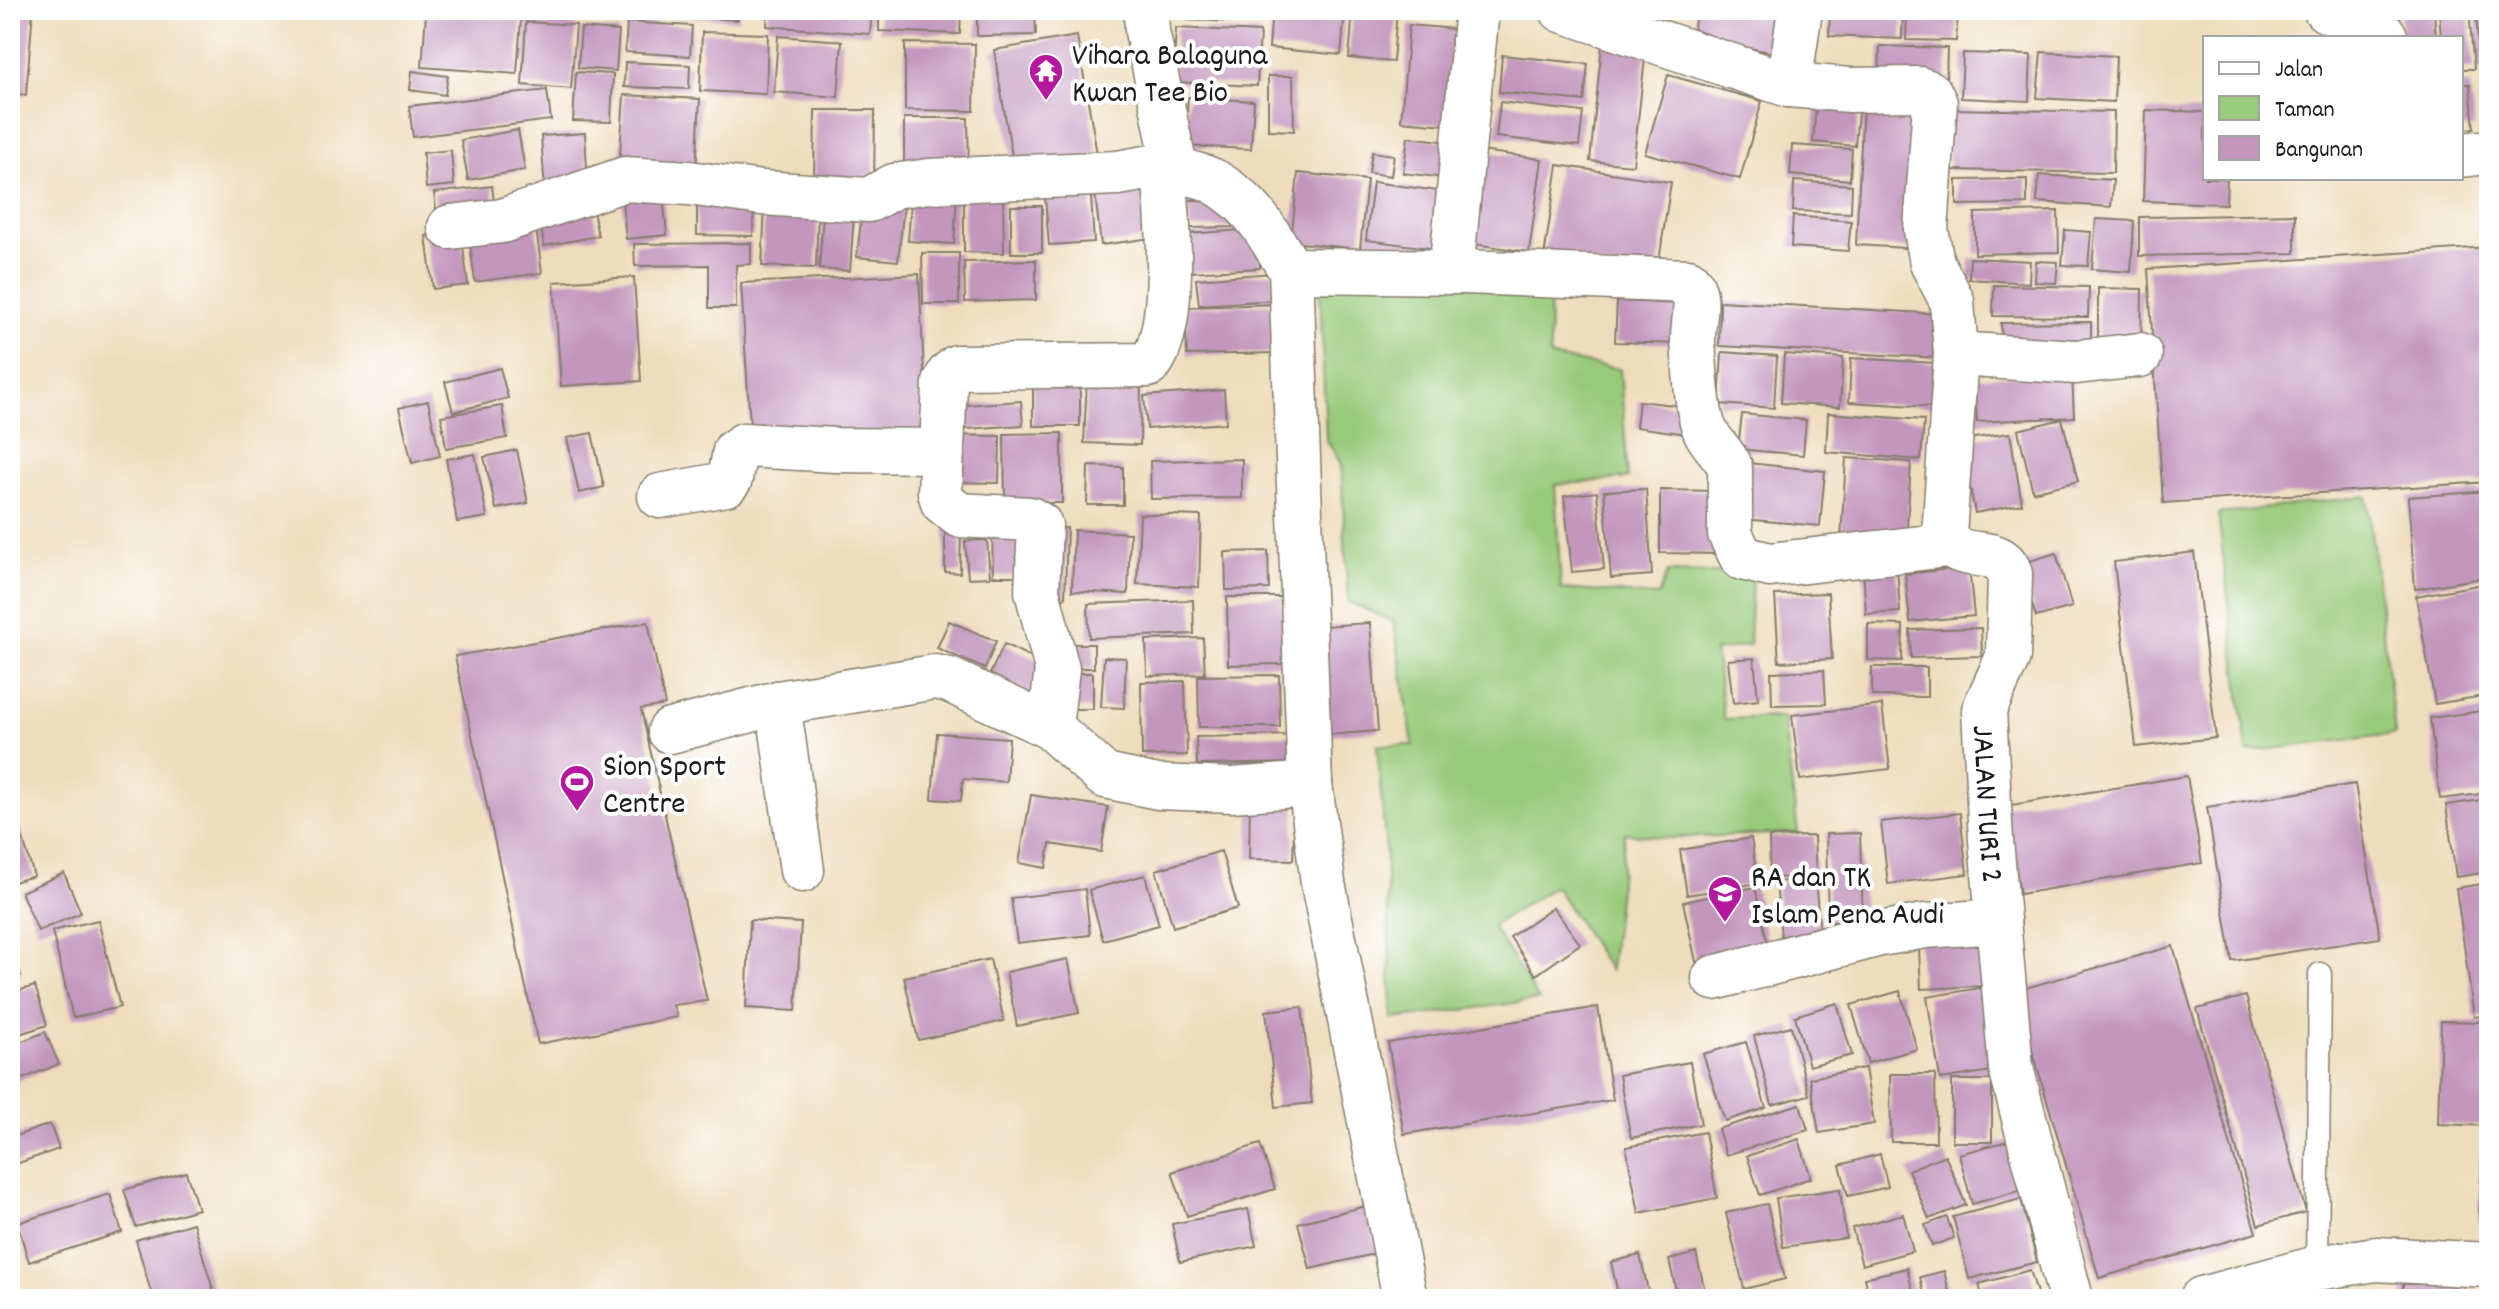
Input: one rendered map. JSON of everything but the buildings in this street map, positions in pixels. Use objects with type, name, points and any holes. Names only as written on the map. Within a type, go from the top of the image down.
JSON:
[{"type":"street","points":[[1050,727],[1057,669],[1037,591],[1040,525],[1030,519],[959,515],[943,502],[940,492],[945,383],[957,367],[1148,365],[1156,357],[1161,346],[1168,287],[1169,164],[1146,10]]},
{"type":"street","points":[[1451,272],[1477,10]]},
{"type":"street","points":[[1291,270],[1680,279],[1692,284],[1695,290],[1693,339],[1701,419],[1705,432],[1730,467],[1730,534],[1742,558],[1770,565],[1948,545],[1944,536],[1956,354],[1952,301],[1932,263],[1926,230],[1935,103],[1930,93],[1919,89],[1850,90],[1789,85],[1562,10]]},
{"type":"street","points":[[1789,85],[1800,10]]},
{"type":"street","points":[[2326,10],[2389,28]]},
{"type":"street","points":[[2463,155],[2489,152]]},
{"type":"street","points":[[450,227],[502,221],[625,179],[869,200],[894,186],[929,181],[1118,173],[1169,164],[1212,180],[1238,198],[1256,217],[1291,270],[1310,784],[1323,883],[1405,1299]]},
{"type":"street","points":[[1956,354],[2076,362],[2140,355]]},
{"type":"street","points":[[660,496],[726,484],[730,479],[735,451],[744,445],[942,451]]},
{"type":"street","name":"JALAN TURI 2","points":[[1948,545],[1959,551],[2002,558],[2010,574],[2008,657],[1984,710],[1998,921],[2011,1068],[2071,1299]]},
{"type":"street","points":[[670,731],[778,703],[935,677],[949,680],[1050,727],[1105,776],[1122,781],[1158,787],[1232,790],[1310,784]]},
{"type":"street","points":[[778,703],[802,870]]},
{"type":"street","points":[[1714,978],[1880,934],[1925,926],[1998,921]]},
{"type":"street","points":[[2202,1299],[2317,1268],[2376,1259],[2489,1265]]},
{"type":"lane","points":[[2317,1268],[2320,974]]},
{"type":"green space","points":[[1319,264],[1549,267],[1550,357],[1620,369],[1628,478],[1555,485],[1561,589],[1658,596],[1668,572],[1752,574],[1749,645],[1715,651],[1724,719],[1783,717],[1798,833],[1667,838],[1625,833],[1610,971],[1555,886],[1492,926],[1539,1000],[1392,1019],[1385,841],[1377,745],[1413,745],[1394,622],[1348,602],[1341,464],[1326,439]]},
{"type":"green space","points":[[2367,496],[2395,734],[2247,752],[2218,514]]},
{"type":"place","name":"Vihara Balaguna Kwan Tee Bio","points":[[1046,102]]},
{"type":"place","name":"Sion Sport Centre","points":[[577,813]]},
{"type":"place","name":"RA dan TK Islam Pena Audi","points":[[1725,924]]}]
